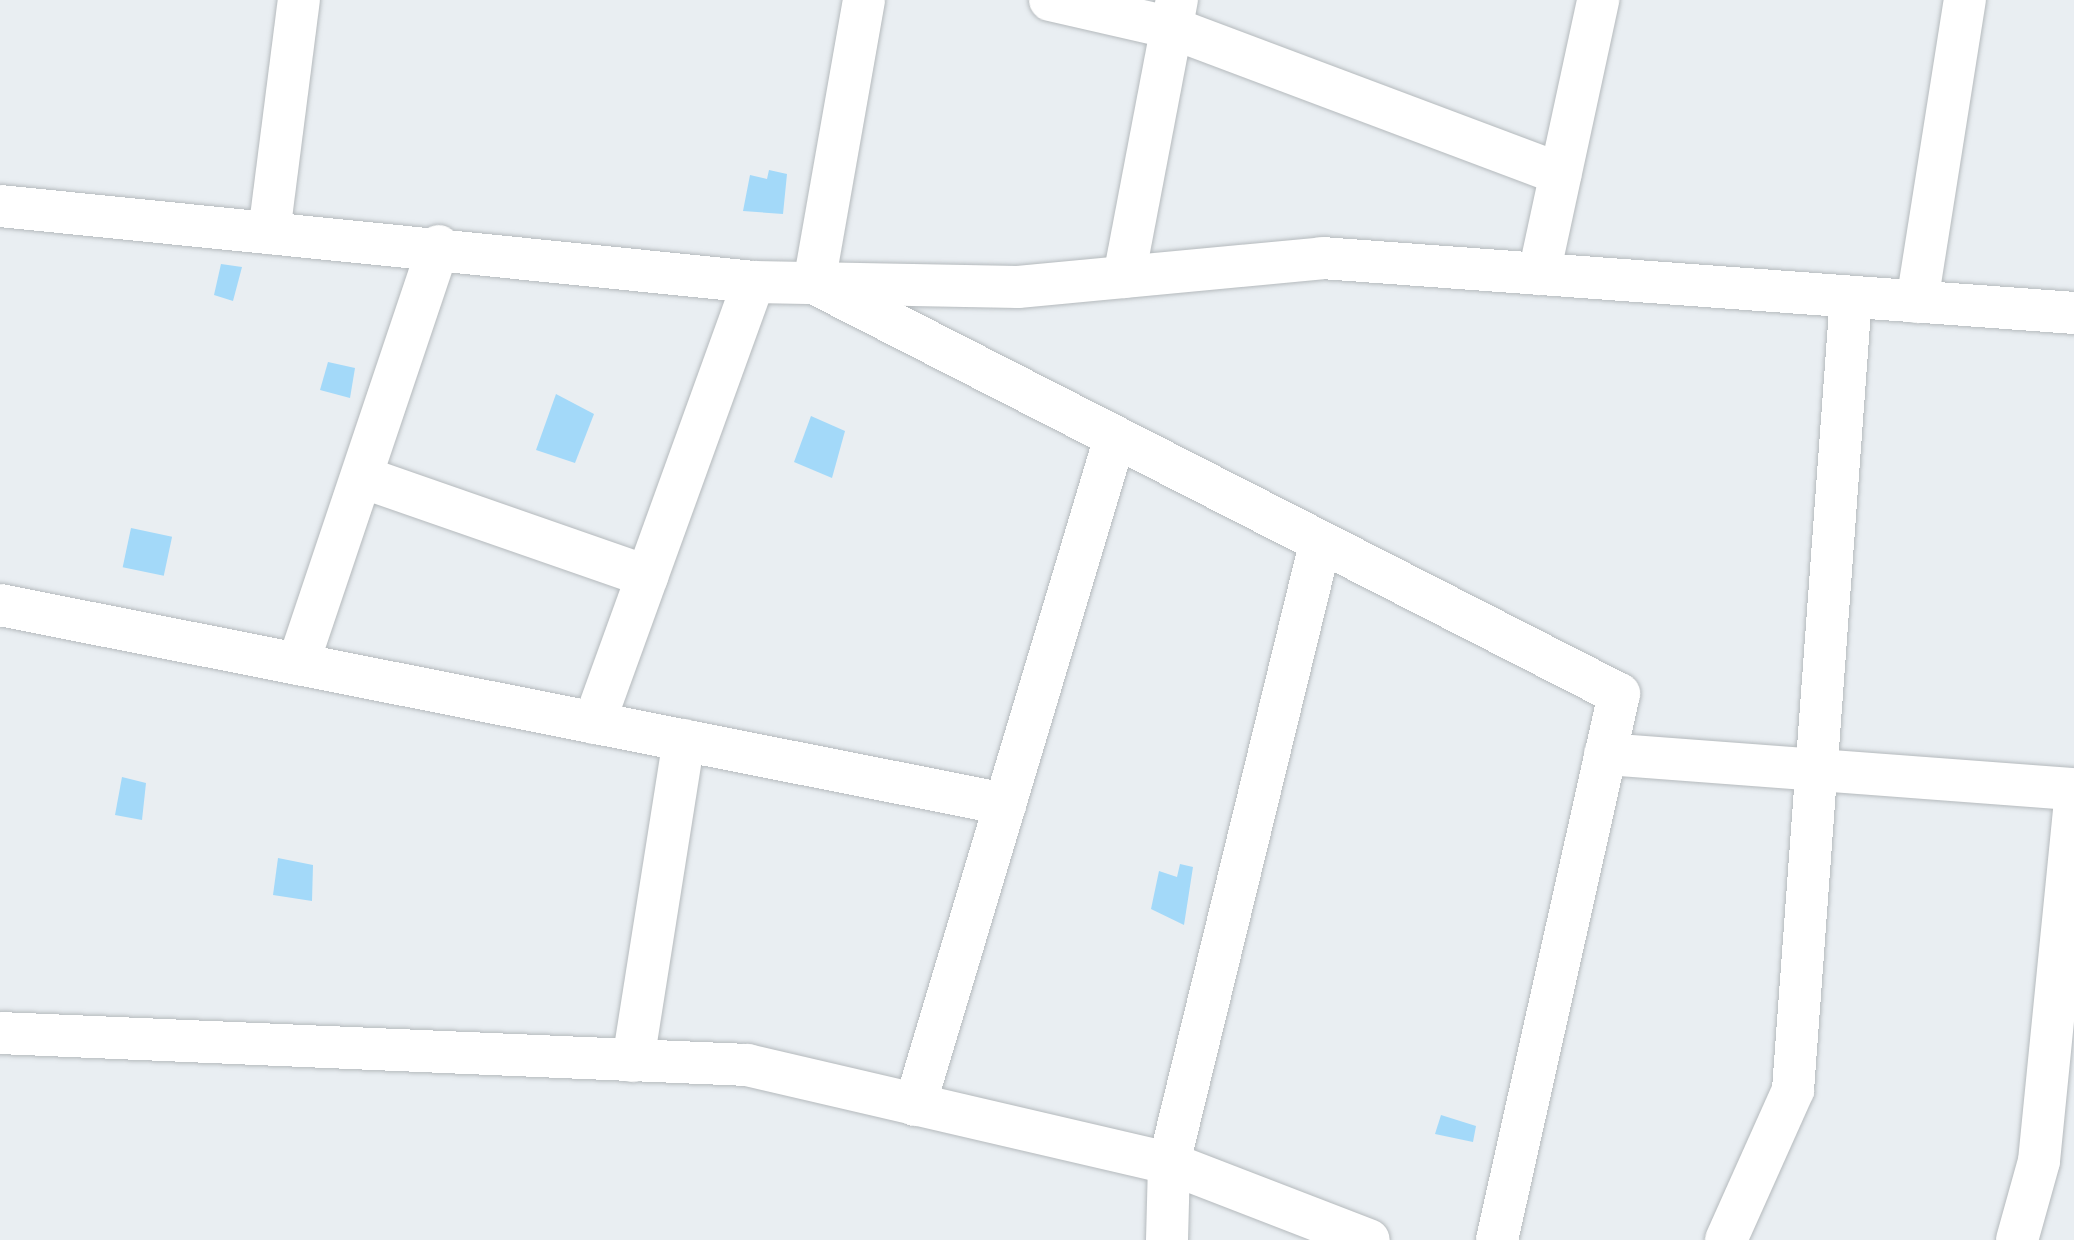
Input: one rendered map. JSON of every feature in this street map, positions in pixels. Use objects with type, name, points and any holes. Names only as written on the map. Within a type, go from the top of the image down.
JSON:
[{"type":"street","points":[[269,233],[299,0]]},
{"type":"street","points":[[814,283],[864,0]]},
{"type":"street","points":[[1050,0],[1175,14],[1560,174]]},
{"type":"street","points":[[1539,274],[1598,0]]},
{"type":"street","points":[[1917,302],[1965,0]]},
{"type":"street","points":[[1124,276],[1175,14]]},
{"type":"street","points":[[0,206],[440,246],[754,282],[1018,287],[1322,258],[2074,314]]},
{"type":"street","points":[[298,664],[440,246]]},
{"type":"street","points":[[594,723],[754,282]]},
{"type":"street","points":[[814,283],[1114,441],[1619,694],[1497,1240]]},
{"type":"street","points":[[1726,1240],[1793,1090],[1851,297]]},
{"type":"street","points":[[915,1105],[1114,441]]},
{"type":"street","points":[[362,477],[647,576]]},
{"type":"street","points":[[1167,1240],[1169,1163],[1320,544]]},
{"type":"street","points":[[0,605],[1005,804]]},
{"type":"street","points":[[632,1061],[684,740]]},
{"type":"street","points":[[1606,754],[2074,790]]},
{"type":"street","points":[[2017,1240],[2057,1165],[2074,808]]},
{"type":"street","points":[[0,1033],[747,1066],[1169,1163],[1369,1240]]},
{"type":"building","points":[[769,170],[787,174],[783,214],[743,211],[750,175],[767,179]]},
{"type":"building","points":[[221,264],[242,267],[233,301],[214,295]]},
{"type":"building","points":[[328,362],[355,368],[350,398],[320,390]]},
{"type":"building","points":[[556,394],[594,414],[575,463],[536,450]]},
{"type":"building","points":[[811,416],[845,431],[832,478],[794,462]]},
{"type":"building","points":[[131,528],[172,537],[164,576],[123,567]]},
{"type":"building","points":[[122,777],[146,783],[142,820],[115,815]]},
{"type":"building","points":[[278,858],[313,865],[312,901],[273,895]]},
{"type":"building","points":[[1180,864],[1193,867],[1184,925],[1151,909],[1159,871],[1177,877]]},
{"type":"building","points":[[1441,1115],[1476,1126],[1473,1142],[1435,1134]]}]
